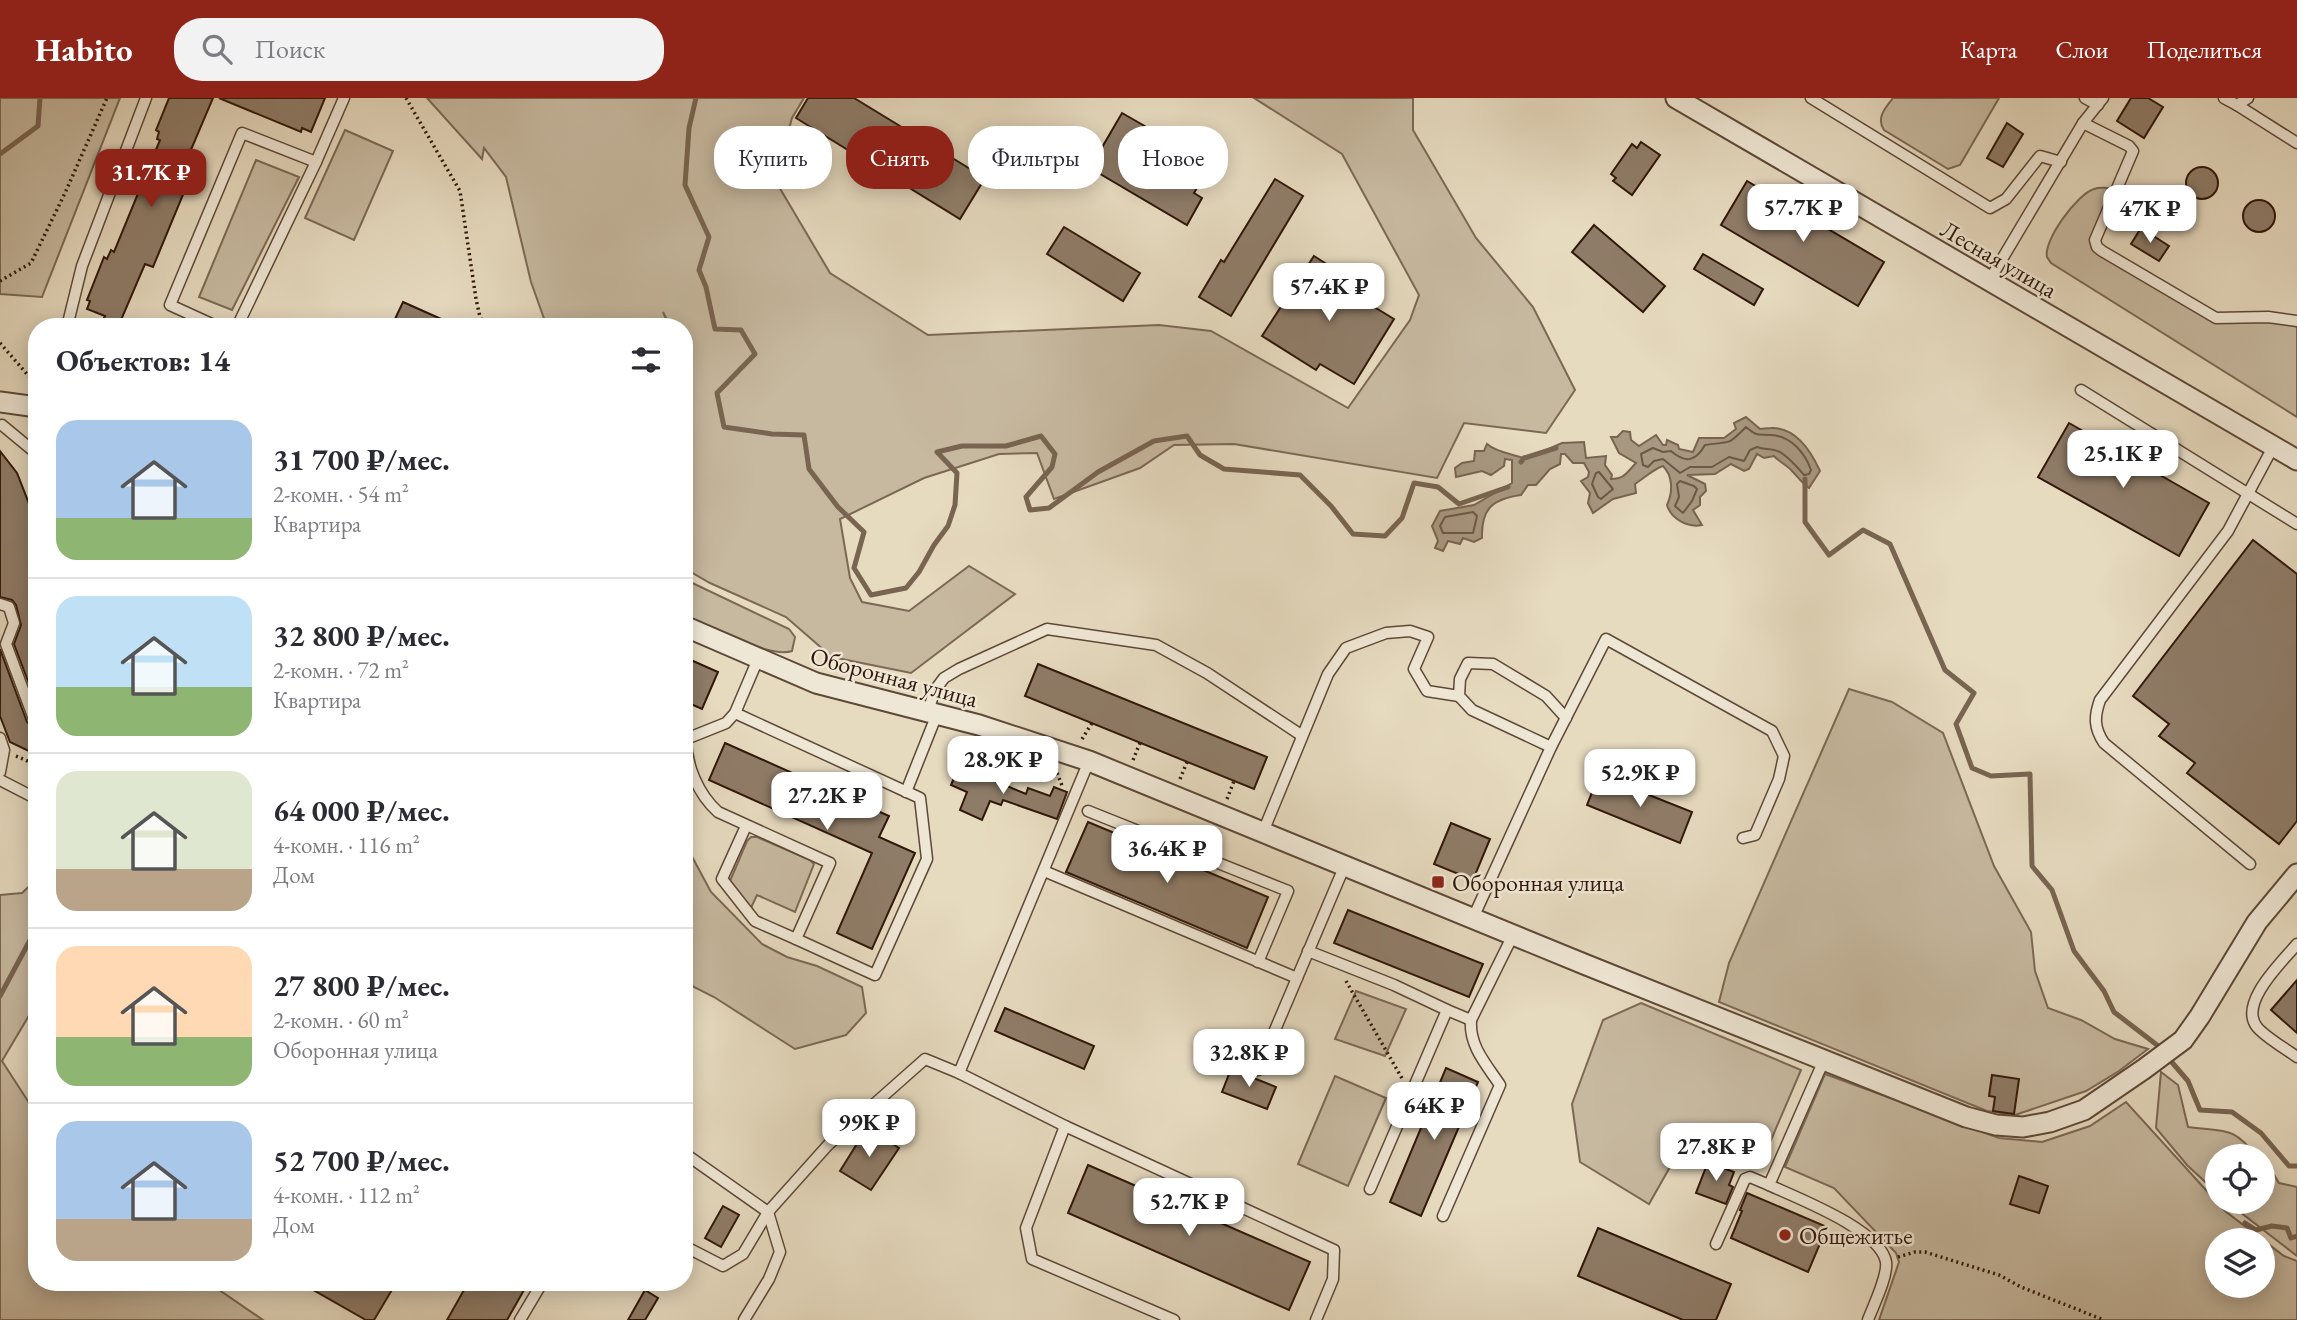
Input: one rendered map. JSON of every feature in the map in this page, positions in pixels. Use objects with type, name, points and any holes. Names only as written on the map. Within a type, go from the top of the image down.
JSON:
[{"type":"street","name":"Лесная улица","points":[[1676,98],[2297,460]]},
{"type":"street","points":[[4,402],[28,406]]},
{"type":"street","name":"Оборонная улица","points":[[693,629],[816,683],[1082,754],[1513,935],[1966,1117],[1996,1125],[2023,1128],[2084,1110],[2183,1040],[2257,922],[2297,874]]},
{"type":"lane","points":[[69,318],[82,266],[146,98]]},
{"type":"lane","points":[[241,318],[344,98]]},
{"type":"lane","points":[[1811,98],[1990,208],[2006,199],[2040,156],[2061,162]]},
{"type":"lane","points":[[1989,281],[2083,123],[2100,102],[2085,98]]},
{"type":"lane","points":[[2224,98],[2297,143]]},
{"type":"lane","points":[[2237,106],[2248,98]]},
{"type":"lane","points":[[2083,123],[2129,146],[2133,151],[2096,235],[2097,247],[2106,255],[2216,318],[2268,317],[2297,321]]},
{"type":"lane","points":[[199,318],[170,305],[242,133],[316,162]]},
{"type":"lane","points":[[2081,390],[2297,524]]},
{"type":"lane","points":[[4,402],[1,427],[28,447]]},
{"type":"lane","points":[[2250,864],[2104,743],[2096,730],[2095,714],[2100,700],[2228,531],[2273,447]]},
{"type":"lane","points":[[0,604],[9,607],[15,623],[6,643],[28,703]]},
{"type":"lane","points":[[906,792],[933,713],[935,690],[944,678],[1047,629],[1156,645],[1207,673],[1301,735]]},
{"type":"lane","points":[[1263,832],[1328,674],[1346,648],[1386,633],[1410,631],[1428,637],[1414,669],[1427,691],[1459,696],[1472,710],[1551,747]]},
{"type":"lane","points":[[1473,918],[1551,747],[1606,639],[1772,731],[1784,756],[1779,779],[1755,835],[1743,838]]},
{"type":"lane","points":[[693,735],[726,723],[735,713],[758,659]]},
{"type":"lane","points":[[1459,696],[1460,680],[1468,663],[1493,664],[1546,696],[1566,718]]},
{"type":"lane","points":[[735,713],[920,798],[927,859],[875,975],[755,921],[722,879],[746,825]]},
{"type":"lane","points":[[0,738],[4,750],[0,772]]},
{"type":"lane","points":[[959,1073],[1044,871],[1082,754]]},
{"type":"lane","points":[[693,771],[709,804],[718,812],[830,863],[796,939]]},
{"type":"lane","points":[[0,780],[28,794]]},
{"type":"lane","points":[[1088,811],[1288,891],[1258,962]]},
{"type":"lane","points":[[1258,1070],[1345,865]]},
{"type":"lane","points":[[1044,871],[1297,978]]},
{"type":"lane","points":[[1443,1216],[1500,1085],[1474,1045],[1470,1032],[1471,1020],[1513,935]]},
{"type":"lane","points":[[2297,944],[2254,997],[2252,1011],[2256,1027],[2297,1057]]},
{"type":"lane","points":[[1308,951],[1471,1020]]},
{"type":"lane","points":[[1370,1189],[1447,1010]]},
{"type":"lane","points":[[693,1251],[723,1266],[743,1254],[768,1212],[828,1145],[925,1059],[1334,1250],[1333,1279],[1316,1320]]},
{"type":"lane","points":[[1769,1185],[1824,1060]]},
{"type":"lane","points":[[1065,1126],[1026,1228],[1032,1259],[1174,1320]]},
{"type":"lane","points":[[693,1159],[768,1212],[780,1252],[744,1320]]},
{"type":"lane","points":[[1716,1244],[1745,1179],[1750,1177],[1857,1227],[1886,1261],[1885,1272],[1868,1320]]},
{"type":"lane","points":[[520,1320],[537,1291]]},
{"type":"path","points":[[0,281],[31,263],[107,98]]},
{"type":"path","points":[[407,98],[460,191],[481,318]]},
{"type":"path","points":[[0,343],[28,375]]},
{"type":"path","points":[[1082,754],[1092,723]]},
{"type":"path","points":[[983,776],[994,748]]},
{"type":"path","points":[[4,750],[28,761]]},
{"type":"path","points":[[1057,773],[1064,791]]},
{"type":"path","points":[[1335,962],[1411,1094]]},
{"type":"path","points":[[1886,1261],[1915,1252],[1925,1252],[1999,1275],[2021,1287],[2104,1320]]},
{"type":"shaded area","points":[[0,98],[120,98],[42,297],[0,294]]},
{"type":"shaded area","points":[[427,98],[804,98],[790,126],[714,126],[714,189],[780,189],[830,273],[928,335],[1159,325],[1211,331],[1348,408],[1410,320],[1419,295],[1342,154],[1254,98],[1413,98],[1413,130],[1476,238],[1533,307],[1575,390],[1546,433],[1464,423],[1437,478],[1234,444],[1174,445],[1140,468],[1054,499],[1037,453],[999,454],[924,478],[840,519],[850,578],[862,602],[909,611],[969,566],[1015,594],[911,673],[832,657],[786,617],[693,573],[693,318],[666,318],[663,312],[665,318],[544,318],[531,282],[506,177],[484,148],[482,159]]},
{"type":"shaded area","points":[[1893,98],[1999,98],[1960,165],[1948,169],[1884,130],[1881,117]]},
{"type":"shaded area","points":[[345,130],[393,151],[354,240],[305,218]]},
{"type":"shaded area","points":[[256,160],[299,177],[232,310],[199,297]]},
{"type":"shaded area","points":[[2094,189],[2113,190],[2094,244],[2215,319],[2297,323],[2297,417],[2051,263],[2047,257],[2050,240],[2071,208]]},
{"type":"shaded area","points":[[693,583],[789,629],[795,637],[792,651],[782,652],[754,646],[693,619]]},
{"type":"shaded area","points":[[1849,689],[1892,702],[1943,733],[1994,866],[2031,932],[2035,971],[2048,1008],[2081,1020],[2115,1039],[2148,1049],[2086,1091],[2015,1115],[1987,1111],[1719,1002],[1729,963]]},
{"type":"shaded area","points":[[751,837],[757,837],[814,864],[795,912],[757,895],[750,910],[730,881]]},
{"type":"shaded area","points":[[693,858],[711,892],[762,944],[862,987],[866,1013],[846,1035],[795,1049],[693,986]]},
{"type":"shaded area","points":[[28,887],[28,1017],[2,1061],[28,1101],[28,1291],[221,1291],[263,1320],[0,1320],[0,895],[22,893]]},
{"type":"shaded area","points":[[1356,991],[1406,1009],[1385,1056],[1335,1039]]},
{"type":"shaded area","points":[[1641,1003],[1801,1070],[1762,1161],[1711,1142],[1687,1137],[1649,1204],[1580,1162],[1572,1104],[1603,1020]]},
{"type":"shaded area","points":[[2161,1072],[2178,1085],[2188,1127],[2227,1132],[2246,1144],[2205,1144],[2205,1182],[2156,1128]]},
{"type":"shaded area","points":[[1825,1074],[1999,1138],[2042,1142],[2090,1126],[2126,1102],[2205,1189],[2205,1214],[2229,1214],[2247,1228],[2205,1228],[2205,1298],[2275,1298],[2275,1249],[2297,1261],[2297,1320],[1879,1320],[1899,1262],[1896,1253],[1834,1188],[1785,1167]]},
{"type":"shaded area","points":[[1335,1076],[1386,1098],[1348,1186],[1298,1164]]},
{"type":"shaded area","points":[[2275,1176],[2279,1183],[2297,1187],[2297,1256],[2275,1239],[2275,1228],[2261,1228],[2243,1214],[2275,1214]]},
{"type":"water","points":[[1746,417],[1760,429],[1788,431],[1801,442],[1820,471],[1809,488],[1774,456],[1764,458],[1757,454],[1749,469],[1744,471],[1731,464],[1715,474],[1687,475],[1705,484],[1706,491],[1700,497],[1700,505],[1693,510],[1702,525],[1681,521],[1669,510],[1667,505],[1671,484],[1669,474],[1663,466],[1635,484],[1636,493],[1613,499],[1593,513],[1588,503],[1590,493],[1581,481],[1588,477],[1589,472],[1584,463],[1573,463],[1565,454],[1561,454],[1560,464],[1550,469],[1536,485],[1528,485],[1521,495],[1503,499],[1491,507],[1484,519],[1482,538],[1474,542],[1463,538],[1460,544],[1448,541],[1443,551],[1435,548],[1438,541],[1432,526],[1440,511],[1474,505],[1512,483],[1512,460],[1505,459],[1504,466],[1491,475],[1482,471],[1456,477],[1455,468],[1462,463],[1474,461],[1475,451],[1484,451],[1487,444],[1526,459],[1562,443],[1584,442],[1586,458],[1606,456],[1605,465],[1612,475],[1611,479],[1616,479],[1636,463],[1619,453],[1611,437],[1617,437],[1623,431],[1630,432],[1631,440],[1639,446],[1656,435],[1663,445],[1666,445],[1667,440],[1678,445],[1679,449],[1693,452],[1699,438],[1724,438],[1736,429],[1734,423]]},
{"type":"building","points":[[169,98],[213,98],[190,152],[199,156],[153,267],[145,264],[122,318],[104,318],[105,316],[87,309],[90,301],[87,300],[104,257],[107,259],[111,250],[114,252],[160,140],[157,139],[159,132],[156,130]]},
{"type":"building","points":[[219,98],[325,98],[311,132],[302,128],[301,132]]},
{"type":"building","points":[[808,98],[854,98],[900,126],[846,126],[846,149],[832,140],[832,126],[809,126],[796,118]]},
{"type":"building","points":[[2131,98],[2148,98],[2163,107],[2144,138],[2117,121]]},
{"type":"building","points":[[1122,113],[1145,126],[1118,126],[1118,184],[1104,176],[1104,144]]},
{"type":"building","points":[[2007,123],[2023,134],[2003,167],[1987,158]]},
{"type":"building","points":[[1641,142],[1660,155],[1632,195],[1613,181],[1616,178],[1611,174],[1632,144],[1637,148]]},
{"type":"building","points":[[954,159],[968,168],[968,189],[978,189],[960,219],[911,189],[954,189]]},
{"type":"building","points":[[2202,167],[2214,171],[2218,183],[2214,195],[2202,199],[2190,195],[2186,183],[2190,171]]},
{"type":"building","points":[[1275,179],[1303,196],[1231,316],[1199,297]]},
{"type":"building","points":[[1747,181],[1884,262],[1858,306],[1721,225]]},
{"type":"building","points":[[1126,189],[1196,189],[1194,193],[1202,198],[1187,225]]},
{"type":"building","points":[[2259,200],[2271,204],[2275,216],[2271,228],[2259,232],[2247,228],[2243,216],[2247,204]]},
{"type":"building","points":[[1594,225],[1665,286],[1643,312],[1572,252]]},
{"type":"building","points":[[1064,227],[1140,273],[1123,301],[1047,254]]},
{"type":"building","points":[[2141,228],[2169,246],[2159,261],[2131,244]]},
{"type":"building","points":[[1703,254],[1763,289],[1754,305],[1694,269]]},
{"type":"building","points":[[1314,256],[1367,290],[1361,299],[1394,319],[1354,384],[1320,364],[1316,370],[1262,336]]},
{"type":"building","points":[[403,302],[439,318],[395,318]]},
{"type":"building","points":[[2069,423],[2209,503],[2179,556],[2038,477]]},
{"type":"building","points":[[0,451],[17,473],[28,501],[28,681],[14,644],[21,625],[16,605],[12,600],[0,597]]},
{"type":"building","points":[[2253,540],[2297,574],[2297,821],[2279,844],[2187,773],[2195,763],[2159,736],[2169,724],[2133,696]]},
{"type":"building","points":[[0,649],[28,723],[28,751],[10,742],[0,716]]},
{"type":"building","points":[[693,661],[718,672],[702,709],[693,705]]},
{"type":"building","points":[[1038,664],[1267,757],[1254,789],[1025,696]]},
{"type":"building","points":[[725,743],[889,816],[879,837],[915,853],[872,949],[837,933],[872,853],[709,780]]},
{"type":"building","points":[[959,766],[1026,794],[1028,788],[1050,796],[1054,787],[1067,792],[1057,819],[1003,800],[1001,805],[990,801],[982,820],[960,810],[967,792],[951,785]]},
{"type":"building","points":[[1599,775],[1692,812],[1680,843],[1587,805]]},
{"type":"building","points":[[1088,822],[1268,897],[1247,948],[1066,872]]},
{"type":"building","points":[[1451,823],[1490,839],[1473,880],[1434,864]]},
{"type":"building","points":[[1348,910],[1483,964],[1469,997],[1334,943]]},
{"type":"building","points":[[2297,980],[2297,1033],[2271,1010]]},
{"type":"building","points":[[1005,1008],[1094,1046],[1084,1069],[995,1031]]},
{"type":"building","points":[[1446,1068],[1478,1082],[1421,1216],[1390,1202]]},
{"type":"building","points":[[1231,1069],[1276,1087],[1267,1109],[1222,1092]]},
{"type":"building","points":[[1992,1075],[2019,1079],[2014,1114],[1993,1111],[1995,1097],[1989,1096]]},
{"type":"building","points":[[867,1128],[899,1148],[871,1190],[840,1171]]},
{"type":"building","points":[[1708,1162],[1734,1172],[1729,1185],[1733,1187],[1726,1204],[1696,1193]]},
{"type":"building","points":[[1088,1165],[1310,1262],[1289,1310],[1068,1213]]},
{"type":"building","points":[[2019,1176],[2048,1186],[2039,1213],[2010,1204]]},
{"type":"building","points":[[1747,1193],[1827,1227],[1808,1272],[1731,1238]]},
{"type":"building","points":[[723,1206],[739,1215],[721,1247],[705,1238]]},
{"type":"building","points":[[1598,1228],[1731,1284],[1716,1320],[1683,1320],[1578,1276]]},
{"type":"building","points":[[315,1291],[391,1291],[374,1320],[366,1320]]},
{"type":"building","points":[[463,1291],[523,1291],[507,1320],[447,1320]]},
{"type":"building","points":[[644,1291],[658,1298],[645,1320],[628,1320]]},
{"type":"waterway","points":[[0,154],[38,126],[40,98]]},
{"type":"waterway","points":[[696,98],[689,128],[685,185],[709,237],[699,270],[706,287],[715,329],[741,330],[755,354],[717,393],[724,427],[772,434],[804,435],[809,469],[838,507],[864,532],[854,568],[871,595],[906,588],[948,526],[955,505],[957,473],[937,452],[962,446],[1006,446],[1041,436],[1055,454],[1052,467],[1026,497],[1030,510],[1049,508],[1098,472],[1154,441],[1187,436],[1200,455],[1224,469],[1300,475],[1331,506],[1353,534],[1385,536],[1402,518],[1414,483],[1438,487],[1459,504],[1508,487]]},
{"type":"waterway","points":[[1521,462],[1524,458],[1556,448]]},
{"type":"waterway","points":[[1805,479],[1805,522],[1829,555],[1863,530],[1890,544],[1945,670],[1974,693],[1956,724],[1972,768],[1991,776],[2030,774],[2032,866],[2052,890],[2074,951],[2104,991],[2114,1012],[2157,1045],[2188,1081],[2200,1110],[2232,1112],[2261,1133],[2289,1166],[2297,1166]]},
{"type":"waterway","points":[[0,996],[28,944]]},
{"type":"waterway","points":[[2245,1223],[2256,1230],[2272,1226],[2287,1228],[2291,1238],[2297,1236]]},
{"type":"place","name":"Оборонная улица","points":[[1438,882]]},
{"type":"place","name":"Общежитье","points":[[1785,1235]]}]
